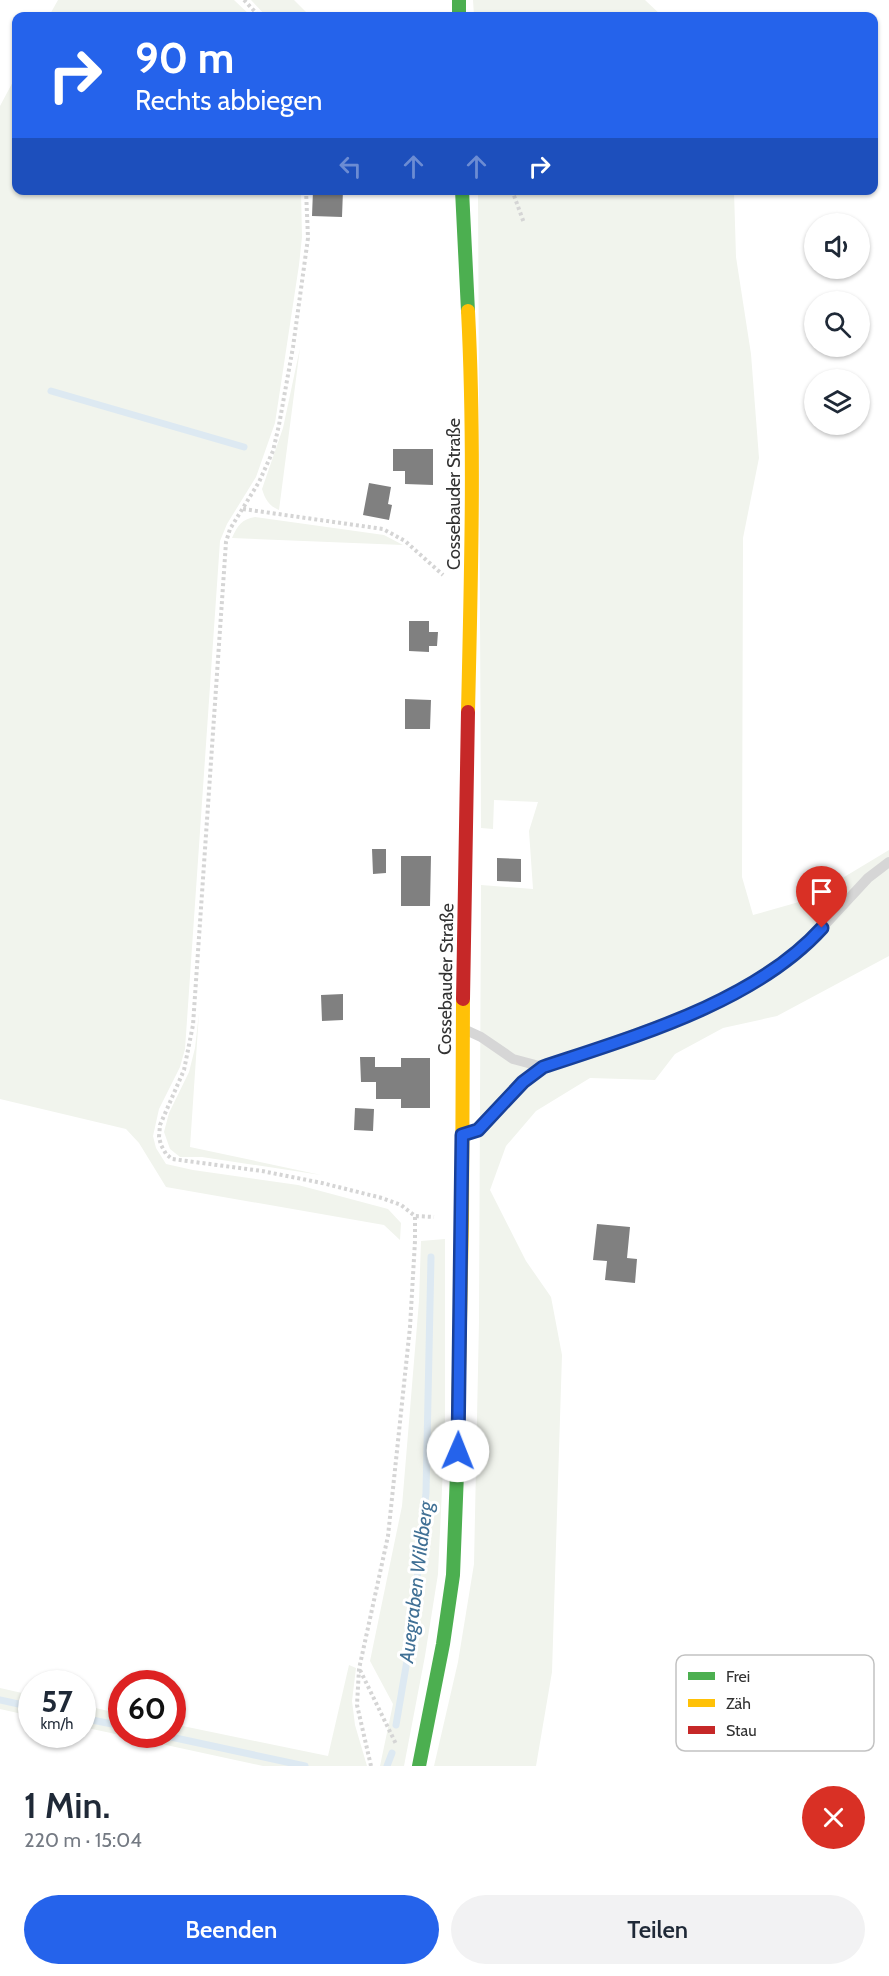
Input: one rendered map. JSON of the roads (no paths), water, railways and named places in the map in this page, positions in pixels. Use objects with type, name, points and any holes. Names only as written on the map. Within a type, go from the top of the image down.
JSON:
[{"type":"main road","name":"Cossebauder Straße","points":[[419,1766],[443,1644],[453,1575],[457,1486],[462,1028],[473,480],[472,384],[462,195]]},
{"type":"lane","points":[[462,1135],[478,1130],[523,1082],[543,1067],[689,1014],[746,988],[806,945],[868,878],[889,862]]},
{"type":"lane","points":[[462,1028],[481,1037],[513,1059],[543,1067]]},
{"type":"waterway","points":[[51,391],[244,447]]},
{"type":"waterway","name":"Auegraben Wildberg","points":[[396,1725],[411,1637],[426,1493],[431,1257]]},
{"type":"waterway","name":"Auegraben Wildberg","points":[[0,1700],[18,1704]]},
{"type":"waterway","name":"Auegraben Wildberg","points":[[96,1721],[108,1723]]},
{"type":"waterway","name":"Auegraben Wildberg","points":[[186,1740],[305,1766]]},
{"type":"waterway","points":[[387,1766],[392,1753]]}]
